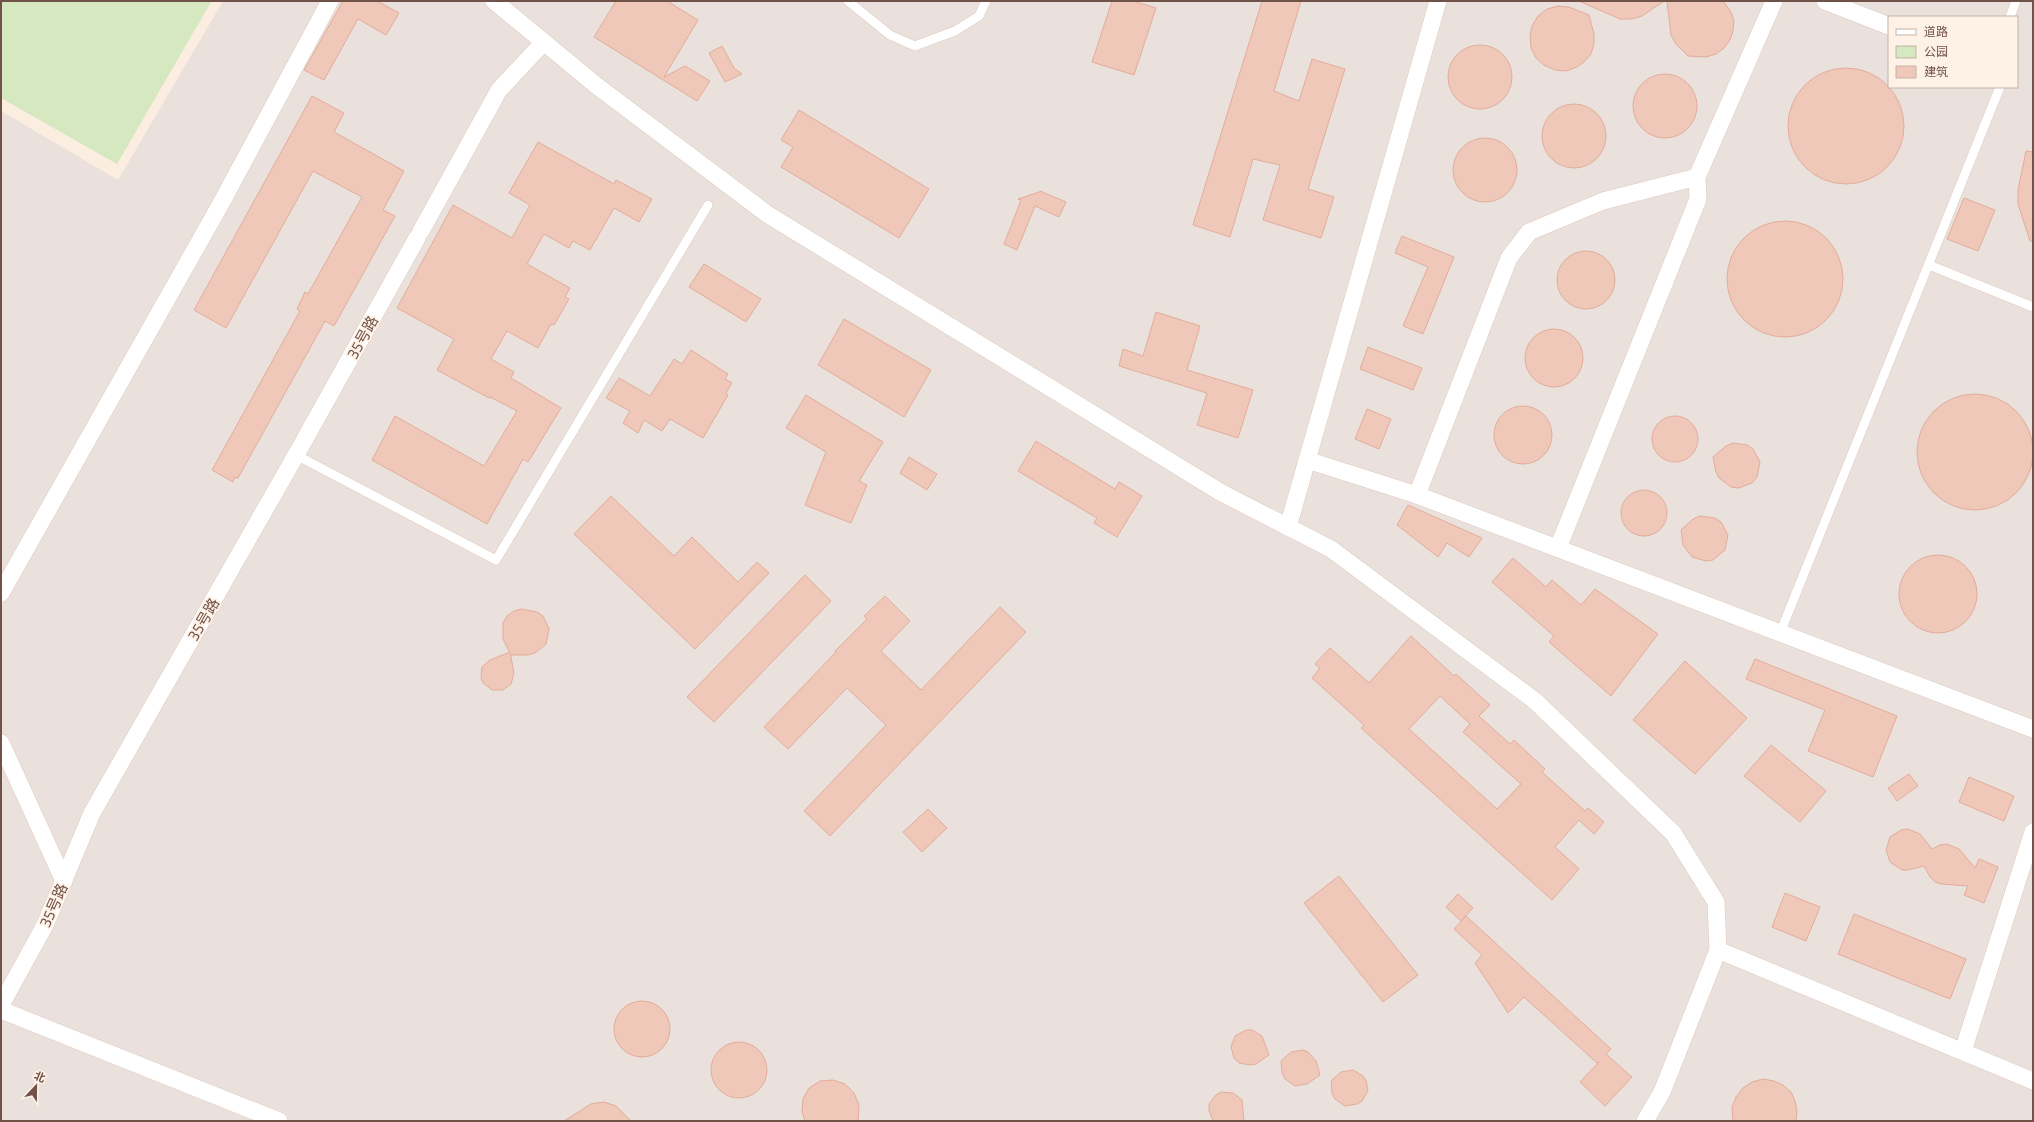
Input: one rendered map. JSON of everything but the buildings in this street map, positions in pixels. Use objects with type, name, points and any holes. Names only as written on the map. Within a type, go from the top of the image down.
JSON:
[{"type":"street","points":[[1,593],[219,207],[330,1]]},
{"type":"street","points":[[1288,527],[1438,1]]},
{"type":"street","points":[[1558,548],[1698,199],[1697,177],[1774,1]]},
{"type":"street","points":[[1825,1],[1888,26]]},
{"type":"street","points":[[502,4],[543,43],[597,86],[767,214],[1220,492],[1331,549],[1534,700],[1673,833],[1716,902],[1718,950],[1662,1092],[1645,1121]]},
{"type":"street","name":"35号路","points":[[1,1005],[45,925],[92,813],[296,455],[499,90],[543,43]]},
{"type":"street","points":[[1417,495],[1510,258],[1529,232],[1603,201],[1697,177]]},
{"type":"street","points":[[1307,460],[1417,495],[2033,729]]},
{"type":"street","points":[[1,743],[64,881]]},
{"type":"street","points":[[1963,1051],[2033,832]]},
{"type":"street","points":[[1718,950],[2033,1081]]},
{"type":"street","points":[[1,1010],[272,1120]]},
{"type":"lane","points":[[848,1],[890,35],[915,46],[930,42],[961,27],[979,16],[986,1]]},
{"type":"lane","points":[[2010,16],[2016,1]]},
{"type":"lane","points":[[1780,633],[2000,88]]},
{"type":"lane","points":[[296,455],[496,560],[708,205]]},
{"type":"lane","points":[[1929,265],[2033,307]]},
{"type":"shaded area","points":[[223,1],[2033,1],[2033,1121],[1,1121],[1,111],[118,180]]},
{"type":"green space","points":[[1,1],[211,2],[117,164],[1,98]]}]
